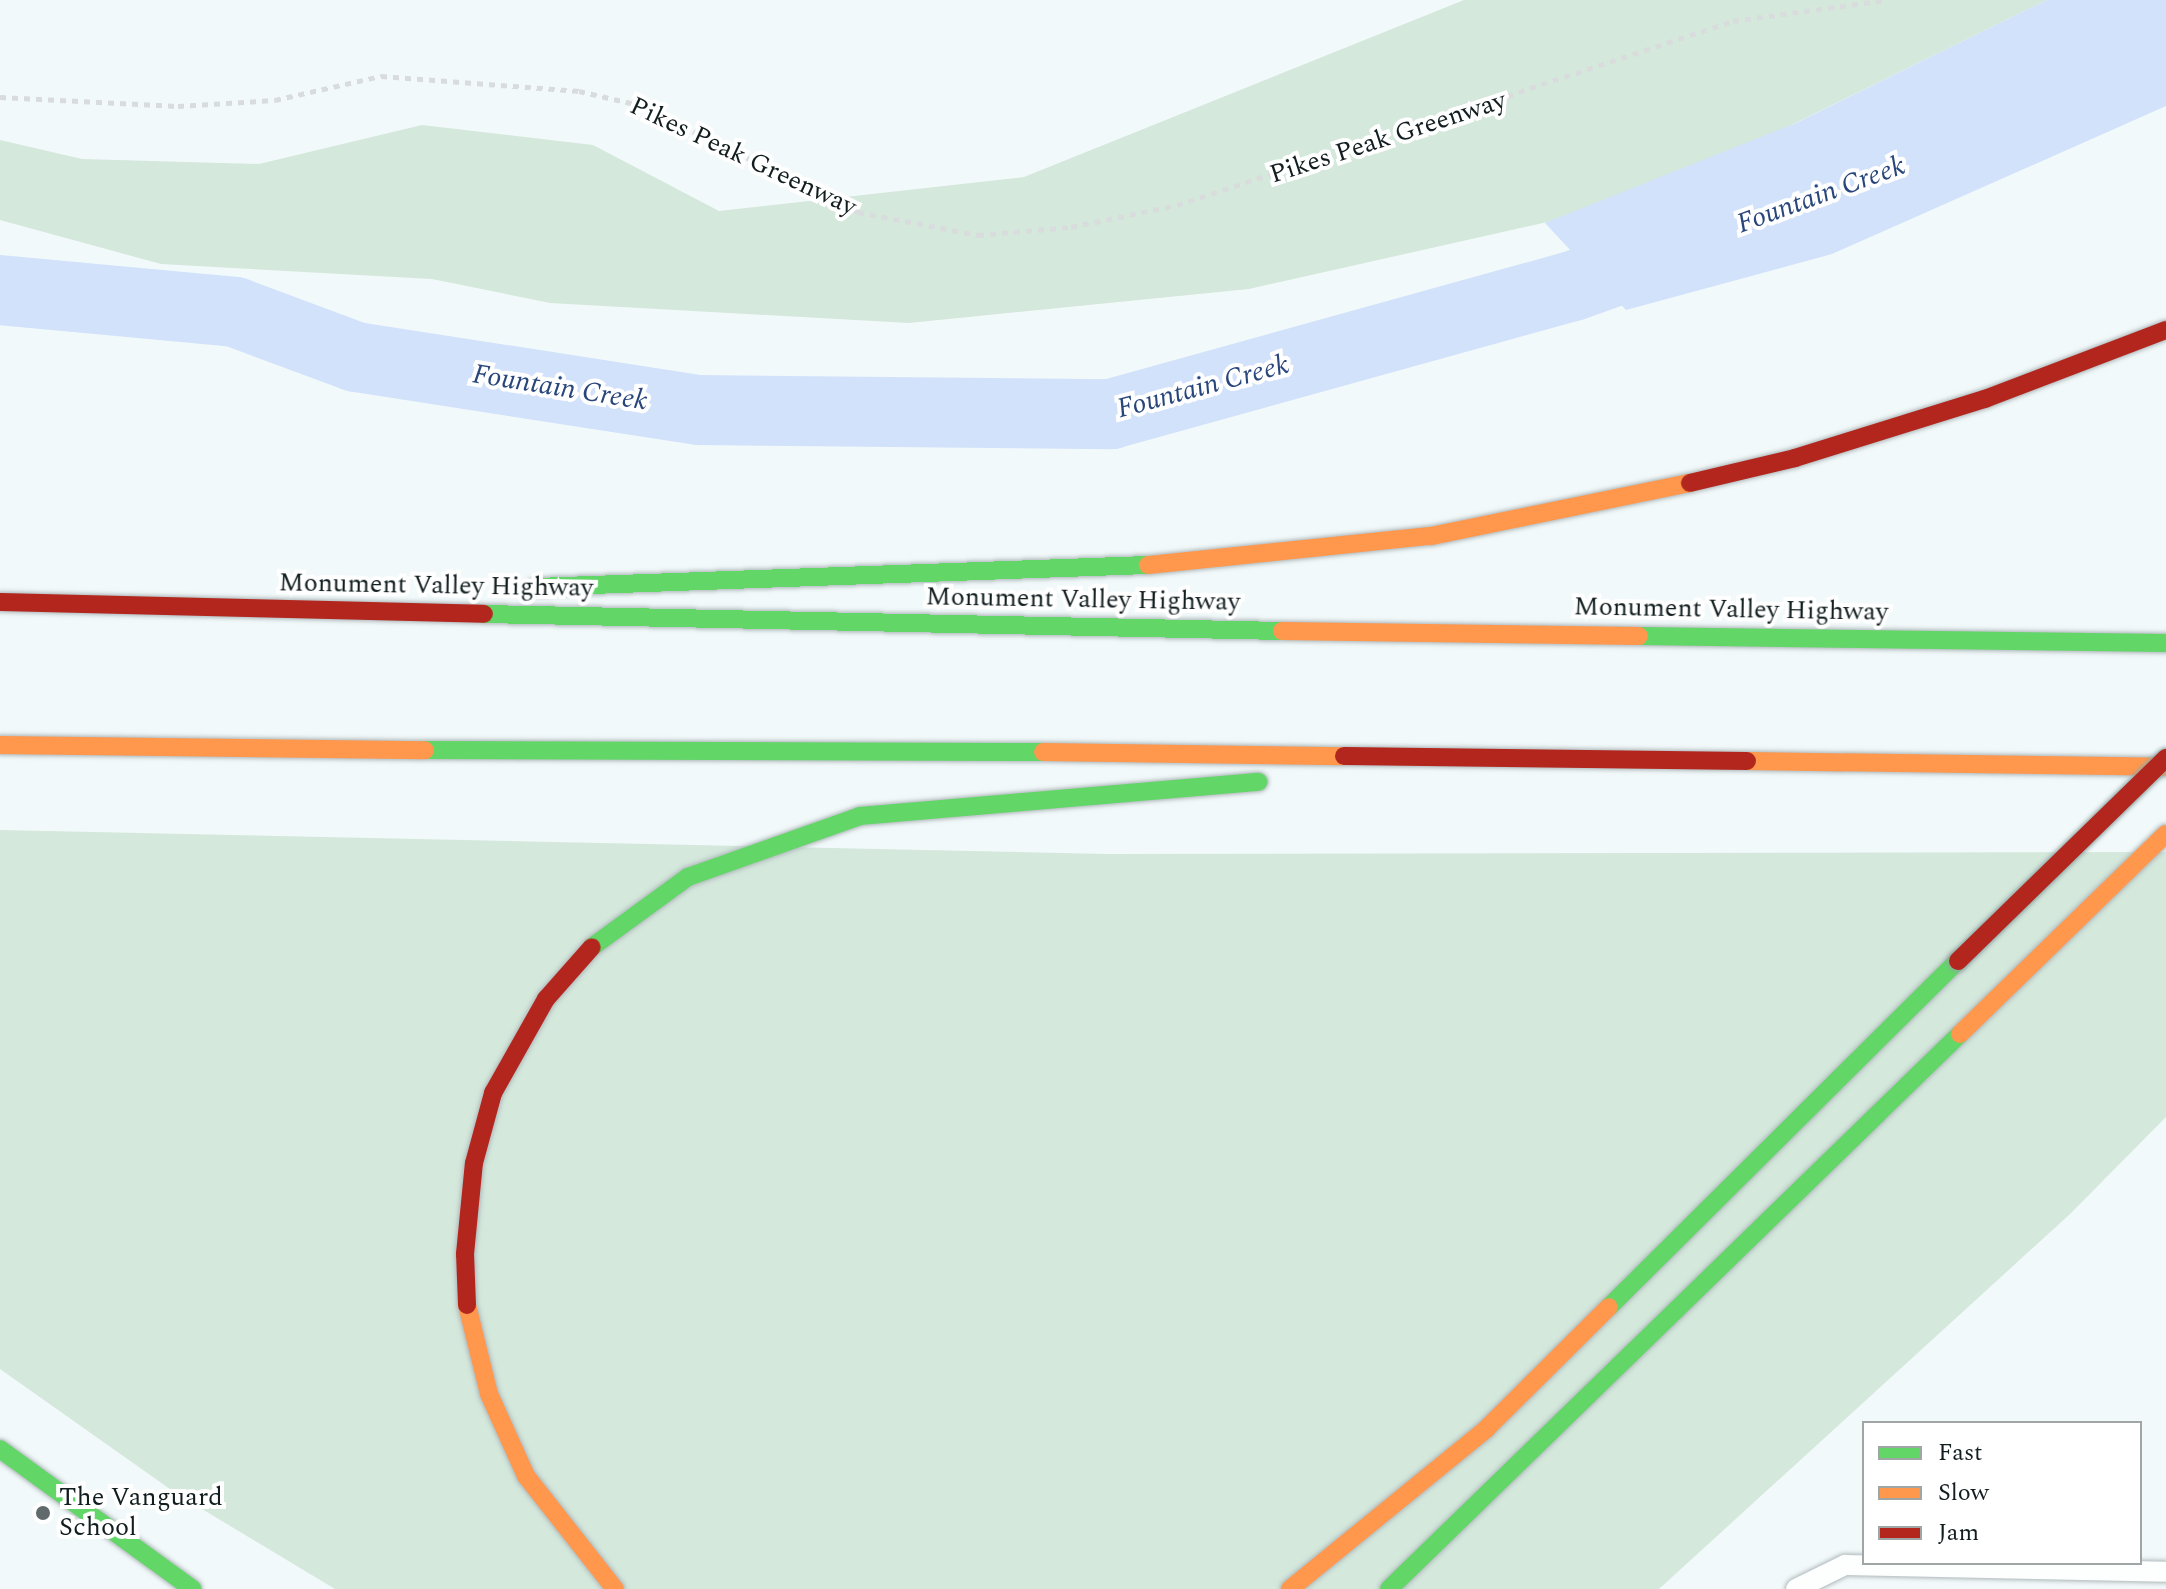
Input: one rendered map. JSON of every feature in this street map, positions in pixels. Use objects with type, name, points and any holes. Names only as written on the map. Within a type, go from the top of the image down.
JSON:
[{"type":"highway","points":[[509,588],[1138,566],[1431,536],[1595,505],[1795,458],[1985,399],[2166,330]]},
{"type":"highway","points":[[116,604],[415,592]]},
{"type":"highway","name":"Monument Valley Highway","points":[[0,602],[1094,628],[2166,643]]},
{"type":"highway","points":[[0,745],[625,752],[861,749],[1541,762],[2166,767]]},
{"type":"highway","points":[[1290,1589],[1486,1429],[2166,758]]},
{"type":"highway","points":[[1336,776],[1541,762]]},
{"type":"highway","points":[[615,1589],[577,1547],[526,1476],[489,1394],[467,1303],[465,1254],[478,1149],[493,1093],[546,999],[603,935],[688,877],[860,816],[957,804],[1273,781]]},
{"type":"highway","points":[[1389,1589],[2166,834]]},
{"type":"highway","points":[[0,1449],[193,1589]]},
{"type":"lane","points":[[1796,1589],[1845,1565],[2166,1572]]},
{"type":"path","name":"Pikes Peak Greenway","points":[[0,97],[178,106],[275,100],[381,76],[579,91],[639,105],[858,212],[978,235],[1071,227],[1177,205],[1733,21],[1887,0]]},
{"type":"green space","points":[[1464,0],[2047,0],[1632,203],[1249,289],[909,323],[550,303],[432,279],[161,264],[0,220],[0,140],[82,159],[259,164],[422,125],[593,145],[719,211],[1024,177]]},
{"type":"green space","points":[[0,830],[1106,854],[2166,852],[2166,1117],[2070,1214],[1659,1589],[335,1589],[177,1494],[0,1369]]},
{"type":"water","points":[[2047,0],[2166,0],[2166,106],[1832,254],[1626,310],[1545,223],[1796,123]]},
{"type":"waterway","name":"Fountain Creek","points":[[0,290],[235,312],[356,357],[700,410],[1111,414],[1573,286],[1685,246]]},
{"type":"traffic: fast","points":[[536,587],[1148,565]]},
{"type":"traffic: fast","points":[[484,614],[1282,631]]},
{"type":"traffic: fast","points":[[1639,636],[2166,643]]},
{"type":"traffic: fast","points":[[425,750],[1043,752]]},
{"type":"traffic: fast","points":[[592,947],[688,877],[860,816],[1259,782]]},
{"type":"traffic: fast","points":[[1609,1307],[1958,961]]},
{"type":"traffic: fast","points":[[1389,1589],[1960,1034]]},
{"type":"traffic: fast","points":[[0,1449],[193,1589]]},
{"type":"traffic: slow","points":[[1148,565],[1431,536],[1690,483]]},
{"type":"traffic: slow","points":[[1282,631],[1639,636]]},
{"type":"traffic: slow","points":[[0,745],[425,750]]},
{"type":"traffic: slow","points":[[1043,752],[1344,756]]},
{"type":"traffic: slow","points":[[1747,761],[2166,767]]},
{"type":"traffic: slow","points":[[1960,1034],[2166,834]]},
{"type":"traffic: slow","points":[[467,1305],[489,1394],[526,1476],[615,1589]]},
{"type":"traffic: slow","points":[[1290,1589],[1486,1429],[1609,1307]]},
{"type":"traffic: jam","points":[[1690,483],[1795,458],[1985,399],[2166,330]]},
{"type":"traffic: jam","points":[[0,602],[484,614]]},
{"type":"traffic: jam","points":[[1344,756],[1747,761]]},
{"type":"traffic: jam","points":[[1958,961],[2166,758]]},
{"type":"traffic: jam","points":[[467,1305],[465,1254],[474,1163],[493,1093],[546,999],[592,947]]},
{"type":"place","name":"The Vanguard School","points":[[43,1513]]}]
